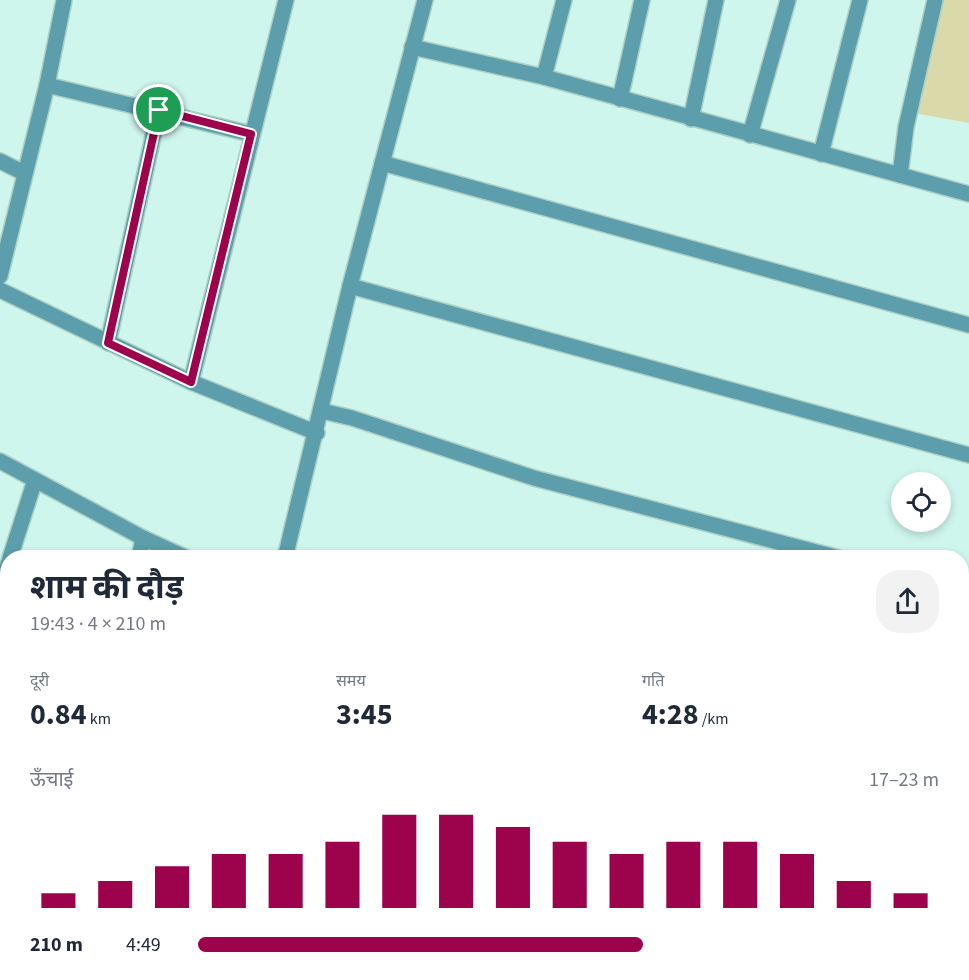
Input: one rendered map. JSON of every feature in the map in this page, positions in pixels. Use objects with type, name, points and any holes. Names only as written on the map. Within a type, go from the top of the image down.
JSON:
[{"type":"street","points":[[0,276],[24,173],[48,85],[64,0]]},
{"type":"street","points":[[191,382],[286,0]]},
{"type":"street","points":[[287,550],[424,0]]},
{"type":"street","points":[[544,77],[564,0]]},
{"type":"street","points":[[620,99],[642,0]]},
{"type":"street","points":[[691,119],[716,0]]},
{"type":"street","points":[[750,135],[788,0]]},
{"type":"street","points":[[820,154],[861,0]]},
{"type":"street","points":[[900,175],[906,127],[935,0]]},
{"type":"street","points":[[412,47],[544,77],[969,194]]},
{"type":"street","points":[[48,85],[251,134]]},
{"type":"street","points":[[108,343],[159,110]]},
{"type":"street","points":[[0,161],[24,173]]},
{"type":"street","points":[[382,163],[969,325]]},
{"type":"street","points":[[351,286],[969,454]]},
{"type":"street","points":[[0,290],[191,382],[317,433]]},
{"type":"street","points":[[322,411],[352,418],[534,478],[808,550]]},
{"type":"street","points":[[0,461],[143,538],[170,550]]},
{"type":"street","points":[[13,550],[35,480]]},
{"type":"street","points":[[140,550],[143,538]]},
{"type":"green space","points":[[940,0],[969,0],[969,123],[914,113]]},
{"type":"route","points":[[159,110],[251,134],[191,382],[108,343],[159,110]]}]
